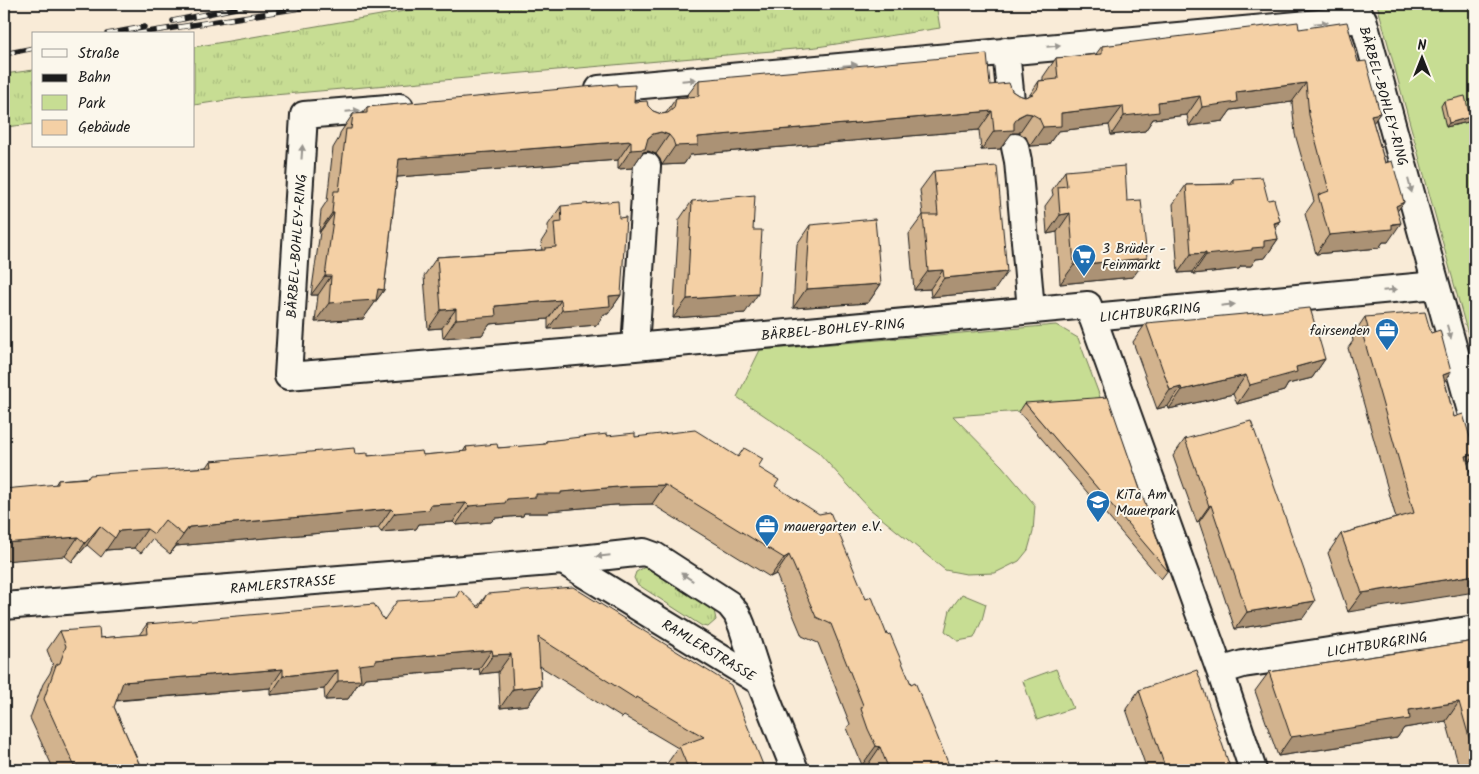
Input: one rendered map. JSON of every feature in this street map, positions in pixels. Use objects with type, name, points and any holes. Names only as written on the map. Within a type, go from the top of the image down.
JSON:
[{"type":"street","name":"BÄRBEL-BOHLEY-RING","points":[[571,91],[1363,20],[1436,285]]},
{"type":"street","points":[[1006,51],[1011,101]]},
{"type":"street","points":[[649,110],[650,84]]},
{"type":"street","name":"BÄRBEL-BOHLEY-RING","points":[[423,105],[304,116],[288,376],[635,348],[1088,305],[1092,317]]},
{"type":"street","points":[[1015,148],[1018,161],[1031,310]]},
{"type":"street","points":[[635,348],[647,166]]},
{"type":"street","points":[[1436,285],[1475,426]]},
{"type":"street","name":"LICHTBURGRING","points":[[1253,770],[1220,671],[1092,317],[1436,285]]},
{"type":"street","name":"RAMLERSTRASSE","points":[[4,606],[563,561],[644,552],[655,556],[728,604],[737,614],[760,682]]},
{"type":"street","name":"RAMLERSTRASSE","points":[[563,561],[760,682]]},
{"type":"street","name":"LICHTBURGRING","points":[[1220,671],[1243,664],[1475,629]]},
{"type":"street","points":[[760,682],[795,770]]},
{"type":"green space","points":[[445,4],[936,4],[940,28],[817,47],[240,98],[195,105],[195,47]]},
{"type":"green space","points":[[1377,4],[1475,4],[1475,360]]},
{"type":"green space","points":[[32,70],[32,124],[4,127],[4,74]]},
{"type":"green space","points":[[1056,325],[1078,338],[1103,405],[953,416],[1002,466],[1035,505],[1033,532],[1028,550],[1019,561],[995,573],[966,574],[945,570],[870,509],[818,452],[737,397],[760,350]]},
{"type":"green space","points":[[645,567],[714,610],[716,620],[708,627],[702,626],[637,584],[634,578],[636,572]]},
{"type":"green space","points":[[962,594],[986,604],[982,620],[974,638],[958,641],[945,631],[950,610]]},
{"type":"green space","points":[[1056,669],[1073,708],[1037,720],[1023,681]]},
{"type":"green space","points":[[434,763],[452,766],[455,770],[415,770],[418,767]]},
{"type":"building","points":[[1298,22],[1299,29],[1347,22],[1358,62],[1366,61],[1380,113],[1371,115],[1385,163],[1392,161],[1404,202],[1396,206],[1401,223],[1392,224],[1392,229],[1329,235],[1318,195],[1329,191],[1309,115],[1306,83],[1236,92],[1237,102],[1202,107],[1200,96],[1158,102],[1159,112],[1124,116],[1123,106],[1061,113],[1061,126],[1043,127],[1039,118],[1026,113],[1018,117],[1014,123],[1014,130],[994,131],[992,111],[698,137],[698,145],[675,146],[669,135],[661,132],[653,134],[648,138],[645,149],[631,150],[631,141],[399,159],[384,290],[378,289],[376,300],[329,303],[331,276],[325,276],[334,213],[332,213],[334,191],[339,191],[346,129],[351,129],[353,114],[367,113],[367,107],[617,84],[617,86],[635,85],[634,102],[647,101],[648,106],[653,111],[661,114],[668,113],[674,108],[676,98],[699,96],[699,80],[987,54],[990,85],[1009,83],[1012,91],[1025,97],[1033,94],[1038,88],[1039,81],[1058,79],[1056,58],[1102,54],[1102,46]]},
{"type":"building","points":[[1465,96],[1470,117],[1449,123],[1444,101]]},
{"type":"building","points":[[997,166],[1007,272],[944,278],[943,270],[928,271],[923,215],[938,215],[934,171]]},
{"type":"building","points":[[1125,166],[1127,201],[1141,200],[1147,258],[1074,265],[1070,213],[1060,215],[1058,187],[1067,186],[1065,171]]},
{"type":"building","points":[[1262,177],[1268,200],[1274,199],[1280,221],[1274,223],[1278,239],[1264,241],[1264,247],[1252,248],[1252,250],[1206,255],[1206,253],[1191,254],[1186,185],[1233,184],[1233,179]]},
{"type":"building","points":[[755,195],[753,230],[762,230],[758,294],[687,299],[692,201]]},
{"type":"building","points":[[618,201],[619,218],[626,217],[621,295],[609,296],[610,306],[562,310],[561,300],[495,306],[496,316],[456,319],[456,309],[441,310],[437,257],[545,250],[545,248],[556,247],[554,223],[562,222],[561,206]]},
{"type":"building","points":[[875,219],[881,284],[806,289],[810,225]]},
{"type":"building","points":[[1310,308],[1325,359],[1296,367],[1297,372],[1250,385],[1246,375],[1182,390],[1181,387],[1170,390],[1146,323]]},
{"type":"building","points":[[1425,312],[1431,333],[1440,330],[1451,372],[1443,375],[1454,417],[1463,414],[1475,454],[1466,456],[1475,491],[1475,575],[1362,593],[1341,534],[1414,513],[1361,329],[1368,328],[1365,317]]},
{"type":"building","points":[[1108,397],[1168,570],[1025,403]]},
{"type":"building","points":[[1251,421],[1315,601],[1247,612],[1211,505],[1209,506],[1185,439]]},
{"type":"building","points":[[695,430],[738,457],[744,448],[763,459],[758,467],[779,480],[775,486],[819,514],[830,512],[866,599],[872,597],[887,635],[890,634],[911,684],[915,682],[951,770],[889,770],[880,747],[876,746],[868,729],[861,709],[863,705],[831,624],[816,617],[789,555],[784,558],[665,485],[629,486],[561,492],[561,494],[536,494],[536,497],[507,499],[505,503],[469,506],[466,503],[431,505],[429,510],[395,513],[391,509],[189,527],[183,535],[165,520],[154,534],[147,529],[119,531],[115,538],[100,526],[85,543],[78,537],[4,543],[4,489],[58,484],[58,480],[88,478],[90,475],[212,467],[211,461],[354,448],[355,454],[368,453],[368,456],[422,451],[423,455],[467,451],[466,447],[497,444],[498,448],[546,444],[546,441],[607,434],[607,436],[635,433],[635,437]]},
{"type":"building","points":[[573,587],[731,685],[765,770],[705,770],[702,763],[688,768],[679,746],[704,737],[637,697],[636,699],[538,637],[541,686],[513,689],[511,654],[493,655],[492,650],[375,660],[375,663],[359,665],[361,680],[338,681],[338,670],[283,676],[283,669],[123,682],[114,707],[142,770],[87,770],[74,765],[44,699],[56,665],[60,663],[66,646],[60,631],[99,628],[100,638],[148,634],[147,624],[374,604],[384,620],[397,601],[456,597],[460,590],[479,608],[487,594]]},
{"type":"building","points":[[1475,641],[1475,758],[1459,702],[1409,710],[1410,719],[1291,737],[1269,672]]},
{"type":"building","points":[[1197,670],[1231,770],[1166,770],[1139,690]]},
{"type":"railway","points":[[173,21],[255,4]]},
{"type":"railway","points":[[148,32],[326,4]]},
{"type":"railway","points":[[118,32],[144,27]]},
{"type":"railway","points":[[4,54],[32,48]]},
{"type":"place","name":"3 Brüder - Feinmarkt","points":[[1084,277]]},
{"type":"place","name":"fairsenden","points":[[1387,351]]},
{"type":"place","name":"KiTa Am Mauerpark","points":[[1098,523]]},
{"type":"place","name":"mauergarten e.V.","points":[[767,547]]}]
